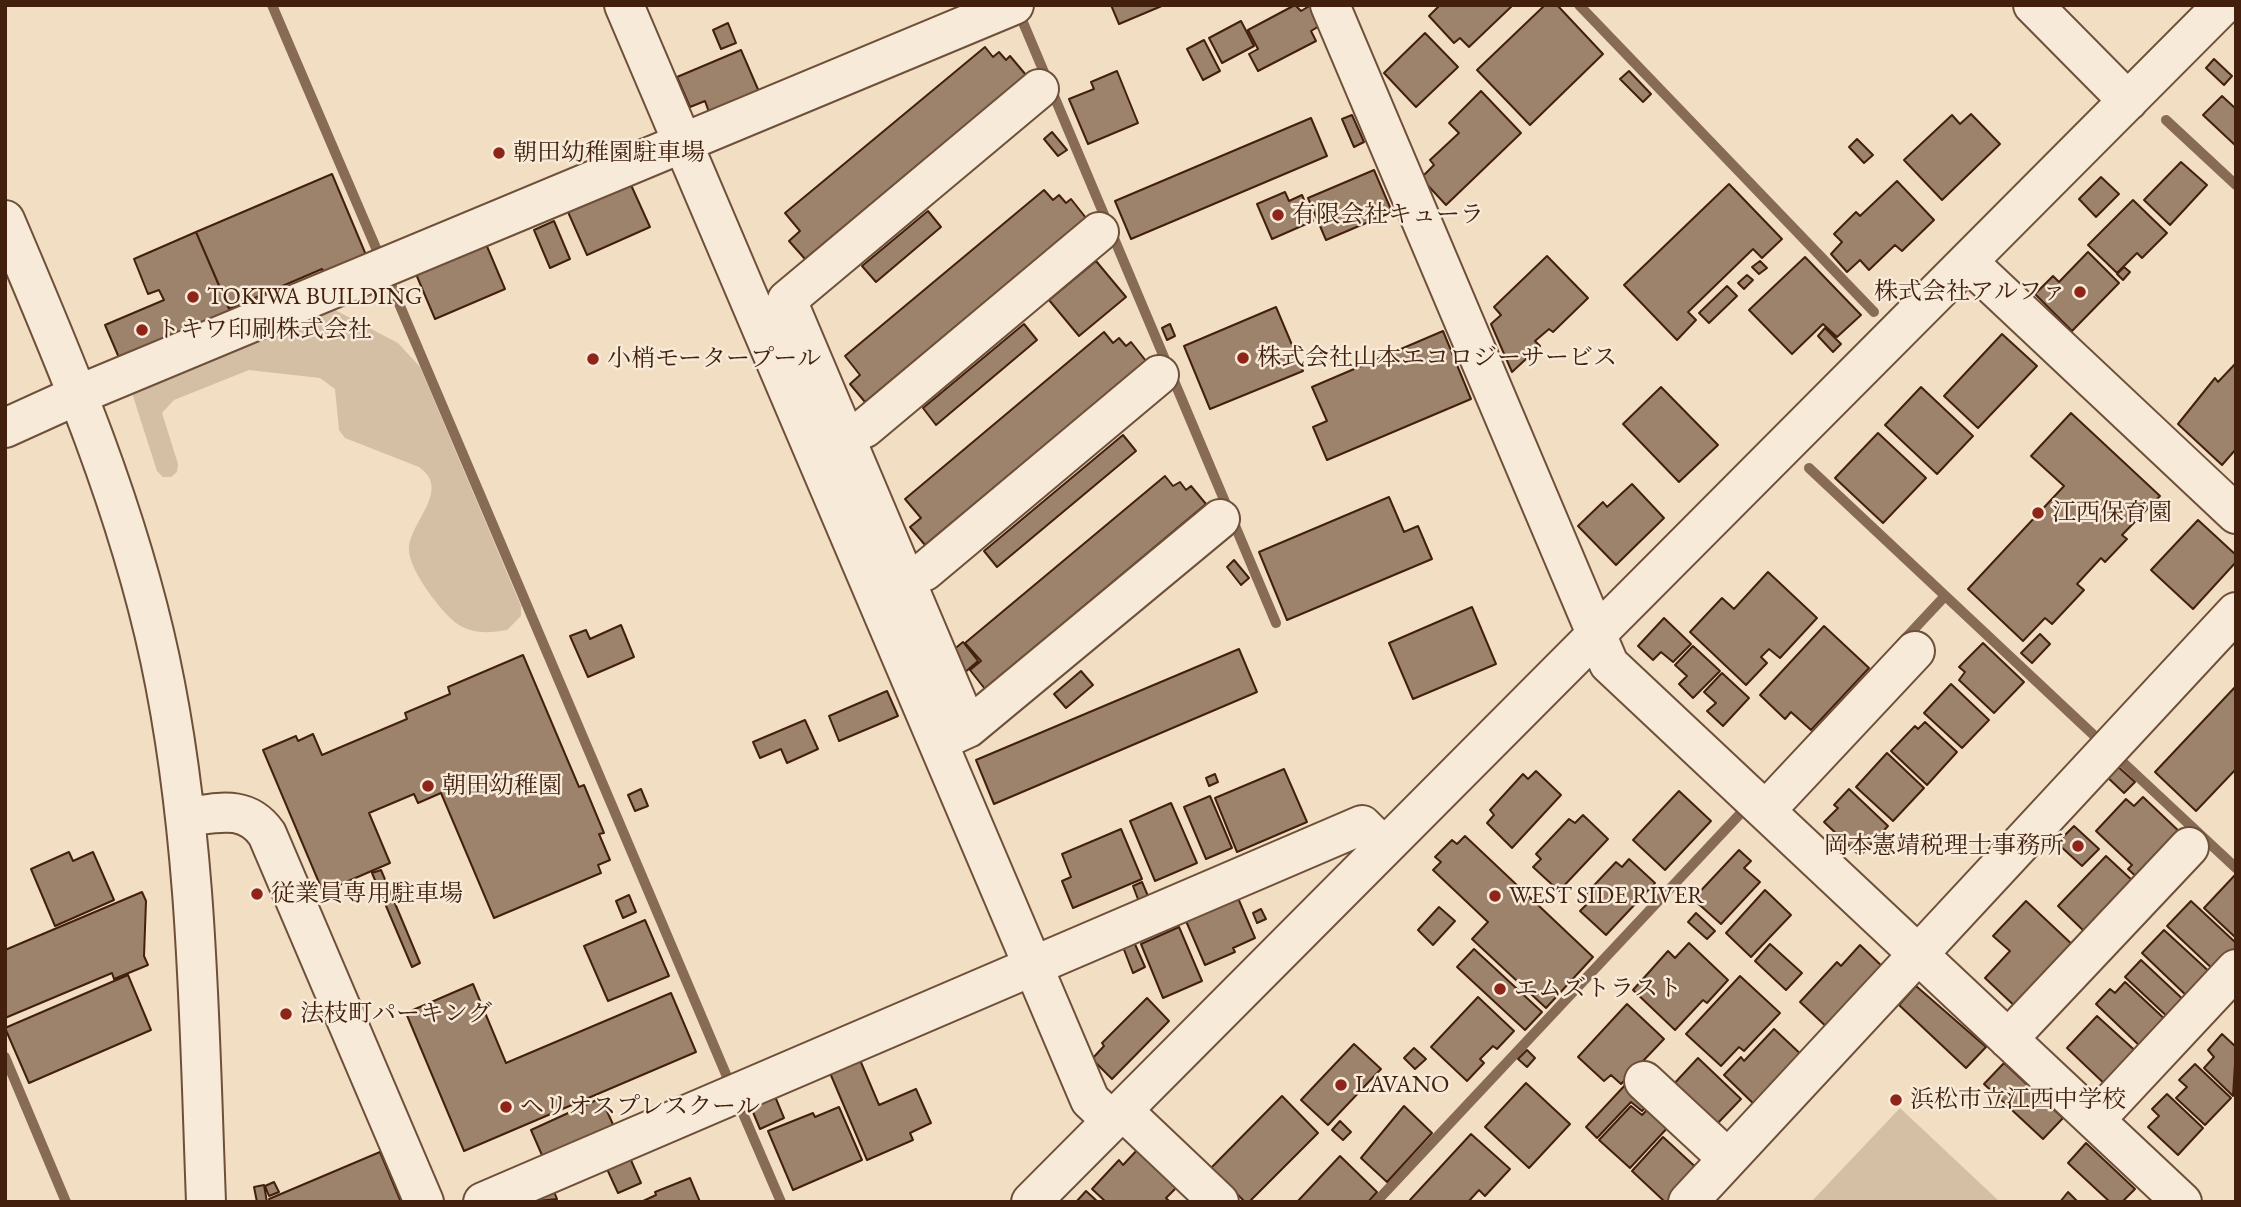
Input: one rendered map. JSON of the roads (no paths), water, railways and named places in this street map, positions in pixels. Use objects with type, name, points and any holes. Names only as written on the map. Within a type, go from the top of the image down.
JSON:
[{"type":"street","points":[[624,5],[683,143],[953,735]]},
{"type":"street","points":[[5,428],[80,394],[1014,5]]},
{"type":"street","points":[[1330,5],[1609,664],[2182,1202]]},
{"type":"street","points":[[2034,5],[2128,102]]},
{"type":"street","points":[[1031,1202],[2223,5]]},
{"type":"street","points":[[1039,89],[787,300],[905,579],[953,735],[1033,965],[1090,1100],[1117,1116],[1214,1200]]},
{"type":"street","points":[[5,220],[80,394],[118,502],[148,606],[170,712],[186,817],[195,928],[206,1202]]},
{"type":"street","points":[[845,437],[865,428],[1100,232]]},
{"type":"street","points":[[1968,262],[2236,514]]},
{"type":"street","points":[[905,579],[925,571],[1159,375]]},
{"type":"street","points":[[953,735],[1220,519]]},
{"type":"street","points":[[1688,1202],[1916,953],[2236,612]]},
{"type":"street","points":[[1766,810],[1915,651]]},
{"type":"street","points":[[186,817],[230,811],[245,813],[258,821],[267,834],[424,1202]]},
{"type":"street","points":[[482,1202],[1362,825],[1384,847]]},
{"type":"street","points":[[2008,1039],[2189,847]]},
{"type":"street","points":[[2095,1120],[2236,969]]},
{"type":"street","points":[[1644,1081],[1727,1158]]},
{"type":"waterway","points":[[272,5],[379,255]]},
{"type":"waterway","points":[[1579,5],[1874,312]]},
{"type":"waterway","points":[[1022,20],[1276,623]]},
{"type":"waterway","points":[[2166,120],[2236,185]]},
{"type":"waterway","points":[[389,280],[728,1079]]},
{"type":"waterway","points":[[1809,468],[2100,741]]},
{"type":"waterway","points":[[1901,643],[1945,596]]},
{"type":"waterway","points":[[2116,756],[2236,868]]},
{"type":"waterway","points":[[1376,1202],[1740,814]]},
{"type":"waterway","points":[[5,1057],[66,1202]]},
{"type":"waterway","points":[[741,1109],[781,1202]]},
{"type":"place","name":"朝田幼稚園駐車場","points":[[499,153]]},
{"type":"place","name":"有限会社キューラ","points":[[1278,215]]},
{"type":"place","name":"株式会社アルファ","points":[[2080,292]]},
{"type":"place","name":"TOKIWA BUILDING","points":[[193,297]]},
{"type":"place","name":"トキワ印刷株式会社","points":[[142,330]]},
{"type":"place","name":"株式会社山本エコロジーサービス","points":[[1243,358]]},
{"type":"place","name":"小梢モータープール","points":[[593,359]]},
{"type":"place","name":"江西保育園","points":[[2038,513]]},
{"type":"place","name":"朝田幼稚園","points":[[428,786]]},
{"type":"place","name":"岡本憲靖税理士事務所","points":[[2078,846]]},
{"type":"place","name":"従業員専用駐車場","points":[[257,894]]},
{"type":"place","name":"WEST SIDE RIVER","points":[[1495,896]]},
{"type":"place","name":"エムズトラスト","points":[[1500,989]]},
{"type":"place","name":"法枝町パーキング","points":[[286,1014]]},
{"type":"place","name":"LAVANO","points":[[1341,1085]]},
{"type":"place","name":"浜松市立江西中学校","points":[[1896,1100]]},
{"type":"place","name":"ヘリオスプレスクール","points":[[506,1107]]}]
